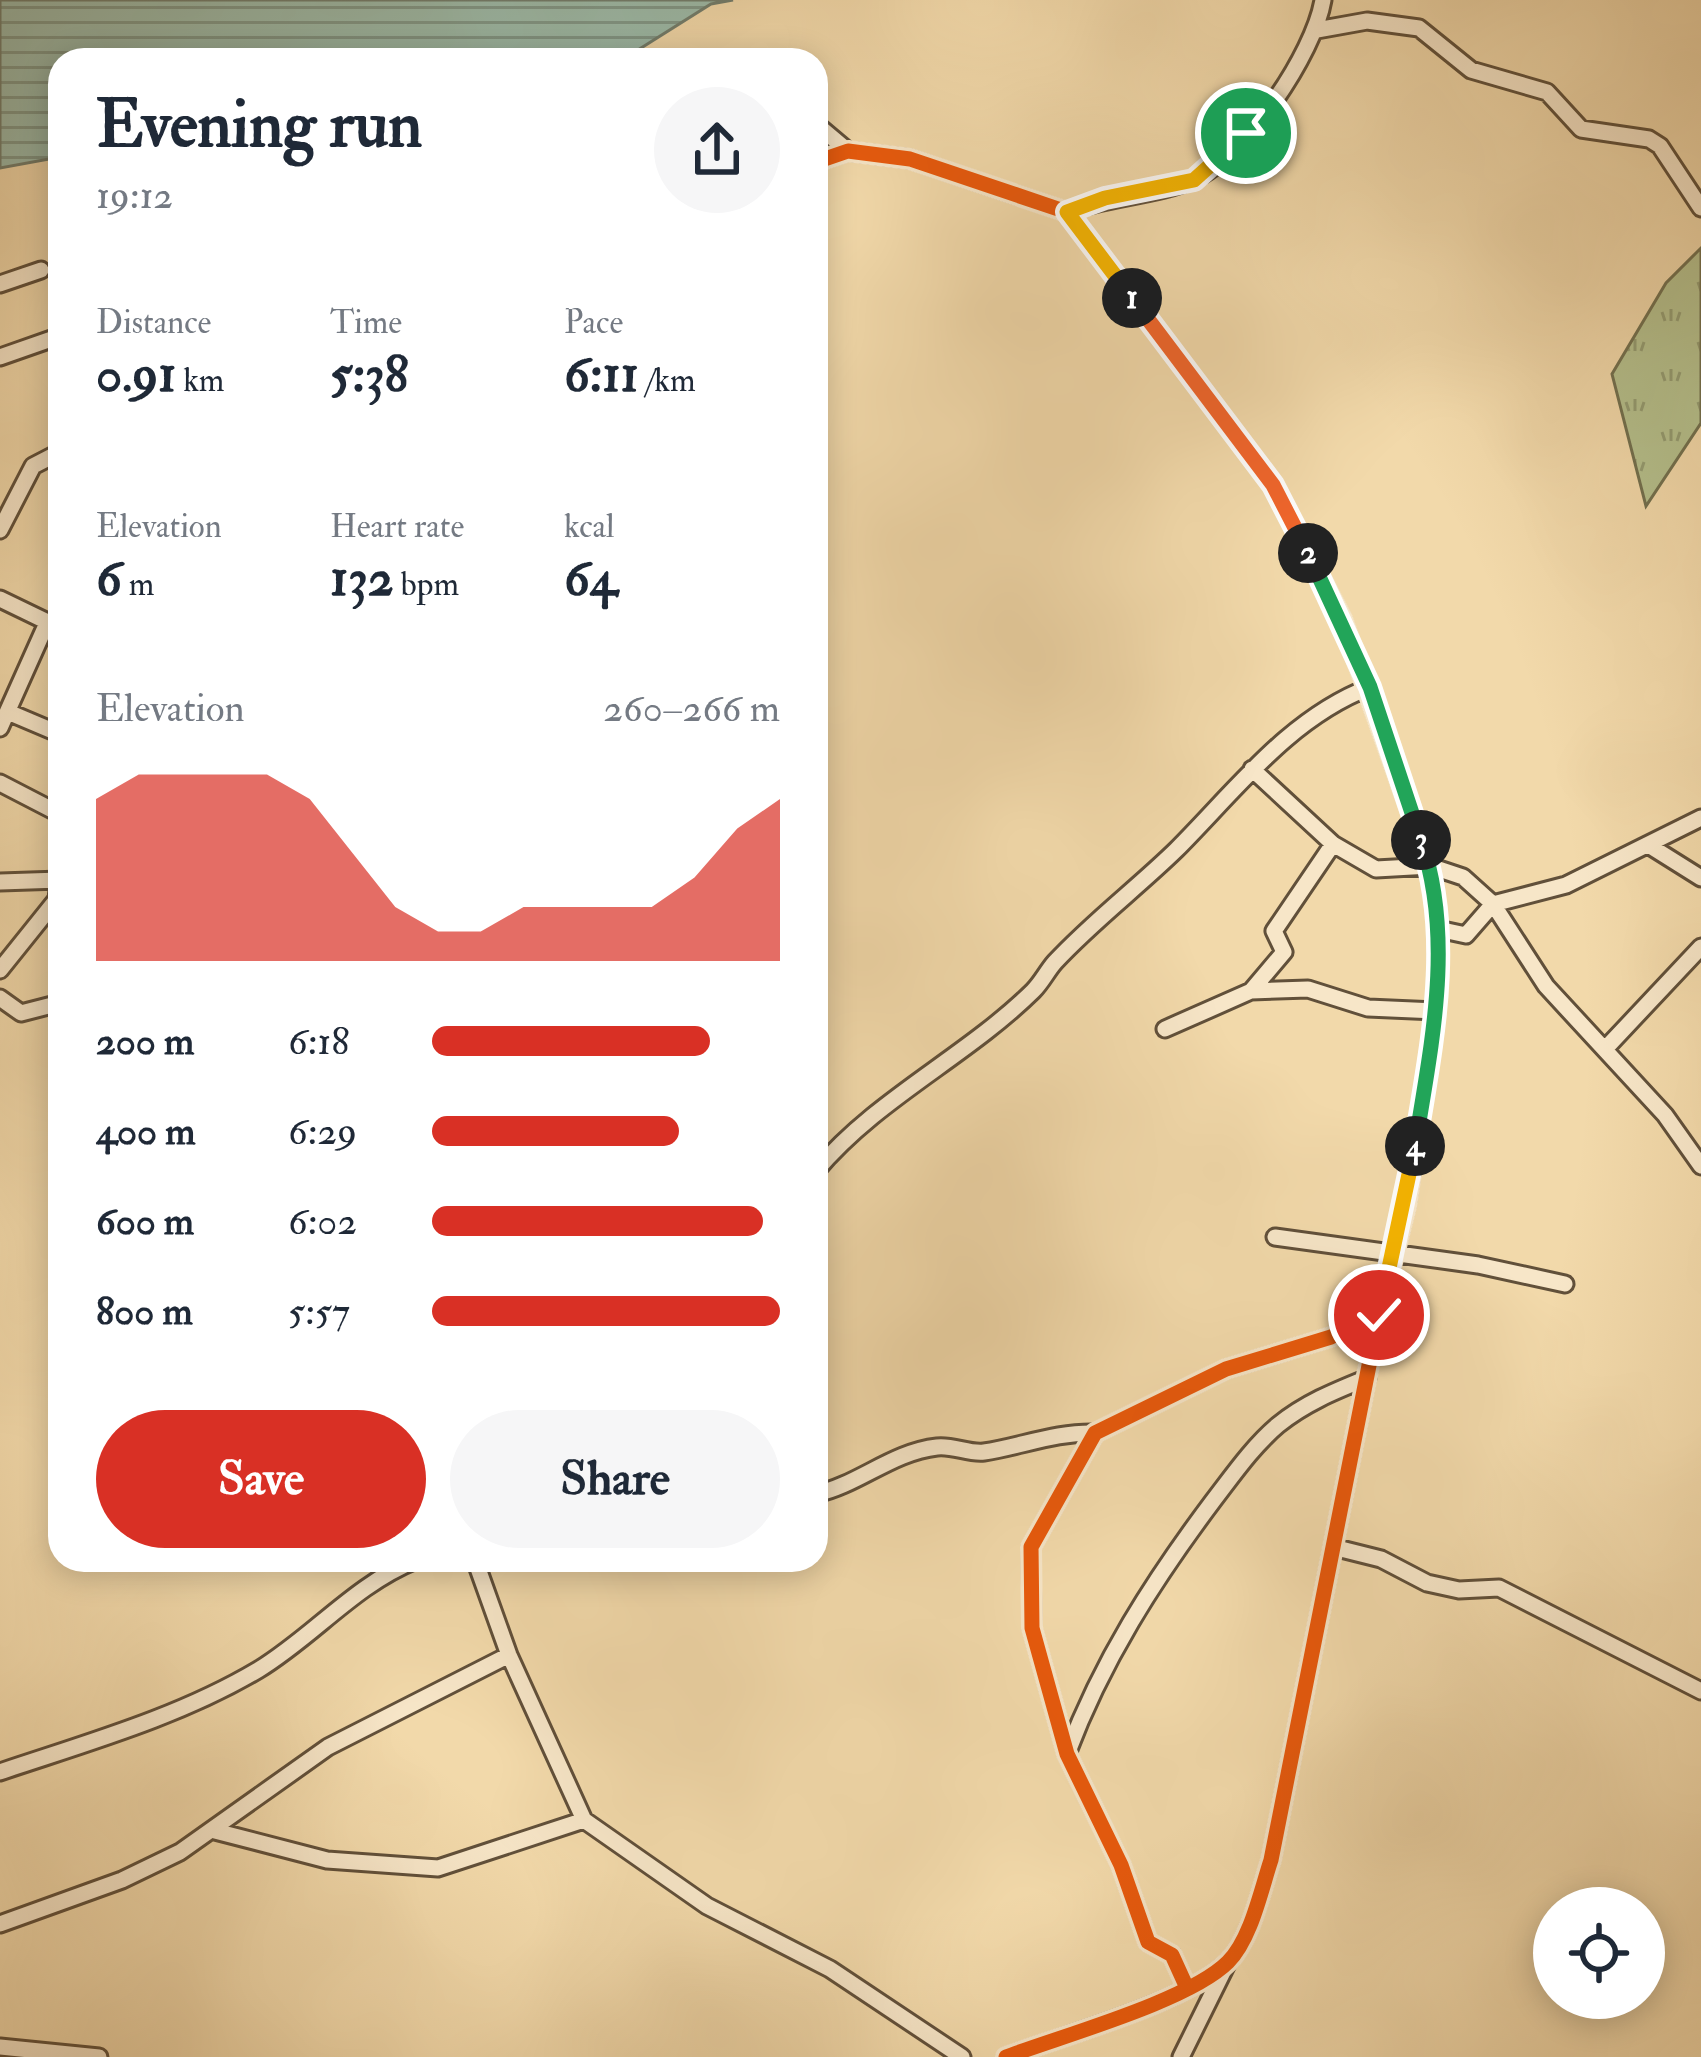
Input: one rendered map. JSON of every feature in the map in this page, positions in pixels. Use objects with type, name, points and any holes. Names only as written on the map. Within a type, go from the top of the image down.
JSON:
[{"type":"street","points":[[1067,212],[1105,198],[1194,180],[1217,164],[1283,89],[1317,30],[1323,0]]},
{"type":"street","points":[[1317,30],[1366,22],[1419,28],[1471,70],[1547,92],[1582,129],[1649,139],[1660,146],[1701,208]]},
{"type":"street","points":[[828,134],[848,151]]},
{"type":"street","points":[[828,158],[848,151],[910,159],[1067,212],[1273,485],[1342,619],[1430,866],[1438,929],[1436,1011],[1337,1548],[1314,1634],[1271,1859],[1181,2057]]},
{"type":"street","points":[[0,284],[41,270]]},
{"type":"street","points":[[0,357],[48,340]]},
{"type":"street","points":[[0,530],[33,466],[48,458]]},
{"type":"street","points":[[0,599],[48,622]]},
{"type":"street","points":[[48,640],[4,720],[48,731]]},
{"type":"street","points":[[828,1157],[848,1133],[934,1073],[1036,988],[1055,962],[1178,848],[1252,769],[1333,703],[1370,687]]},
{"type":"street","points":[[1252,769],[1334,844],[1376,869],[1430,866],[1463,877],[1493,904],[1546,986],[1606,1048],[1701,1166]]},
{"type":"street","points":[[0,783],[48,808]]},
{"type":"street","points":[[1438,929],[1466,935],[1493,904],[1566,885],[1701,818]]},
{"type":"street","points":[[1251,991],[1284,952],[1274,931],[1334,844]]},
{"type":"street","points":[[1650,846],[1701,878]]},
{"type":"street","points":[[0,882],[48,880]]},
{"type":"street","points":[[0,970],[48,910]]},
{"type":"street","points":[[1606,1048],[1701,947]]},
{"type":"street","points":[[1165,1029],[1251,991],[1308,989],[1367,1008],[1436,1011]]},
{"type":"street","points":[[0,998],[21,1013],[48,1006]]},
{"type":"street","points":[[1275,1238],[1478,1265],[1565,1284]]},
{"type":"street","points":[[828,1491],[848,1487],[866,1470],[938,1447],[980,1452],[1061,1432],[1095,1433],[1226,1369],[1331,1337],[1379,1315]]},
{"type":"street","points":[[1066,1754],[1094,1684],[1138,1607],[1241,1463],[1276,1426],[1322,1396],[1367,1378]]},
{"type":"street","points":[[1095,1433],[1031,1546],[1032,1628],[1066,1754],[1121,1865],[1148,1942],[1172,1955],[1186,1988]]},
{"type":"street","points":[[1337,1548],[1381,1559],[1427,1583],[1459,1590],[1499,1588],[1701,1691]]},
{"type":"street","points":[[0,1772],[189,1704],[257,1670],[313,1632],[386,1572]]},
{"type":"street","points":[[479,1572],[509,1655],[584,1820],[707,1906],[830,1970],[962,2057]]},
{"type":"street","points":[[0,1924],[122,1880],[214,1832],[328,1747],[509,1655]]},
{"type":"street","points":[[214,1832],[327,1860],[438,1868],[584,1820]]},
{"type":"street","points":[[1006,2057],[1186,1988],[1228,1962]]},
{"type":"street","points":[[0,2047],[100,2057]]},
{"type":"green space","points":[[1701,248],[1701,423],[1646,506],[1612,374],[1666,283]]},
{"type":"shaded area","points":[[0,0],[733,0],[711,4],[641,48],[48,48],[48,159],[0,168]]},
{"type":"cycle path","points":[[828,158],[848,151],[910,159],[1067,212],[1273,485],[1342,619],[1430,866],[1438,929],[1436,1011],[1406,1206],[1379,1315],[1271,1860],[1249,1928],[1228,1962],[1185,1990],[1006,2057]]},
{"type":"cycle path","points":[[1187,1988],[1172,1955],[1148,1942],[1121,1865],[1067,1754],[1032,1628],[1031,1547],[1095,1433],[1226,1369],[1331,1337],[1379,1315]]},
{"type":"route","points":[[1246,133],[1194,180],[1105,198],[1067,212],[1273,485],[1342,619],[1430,866],[1438,929],[1436,1011],[1406,1206],[1379,1315]]}]
